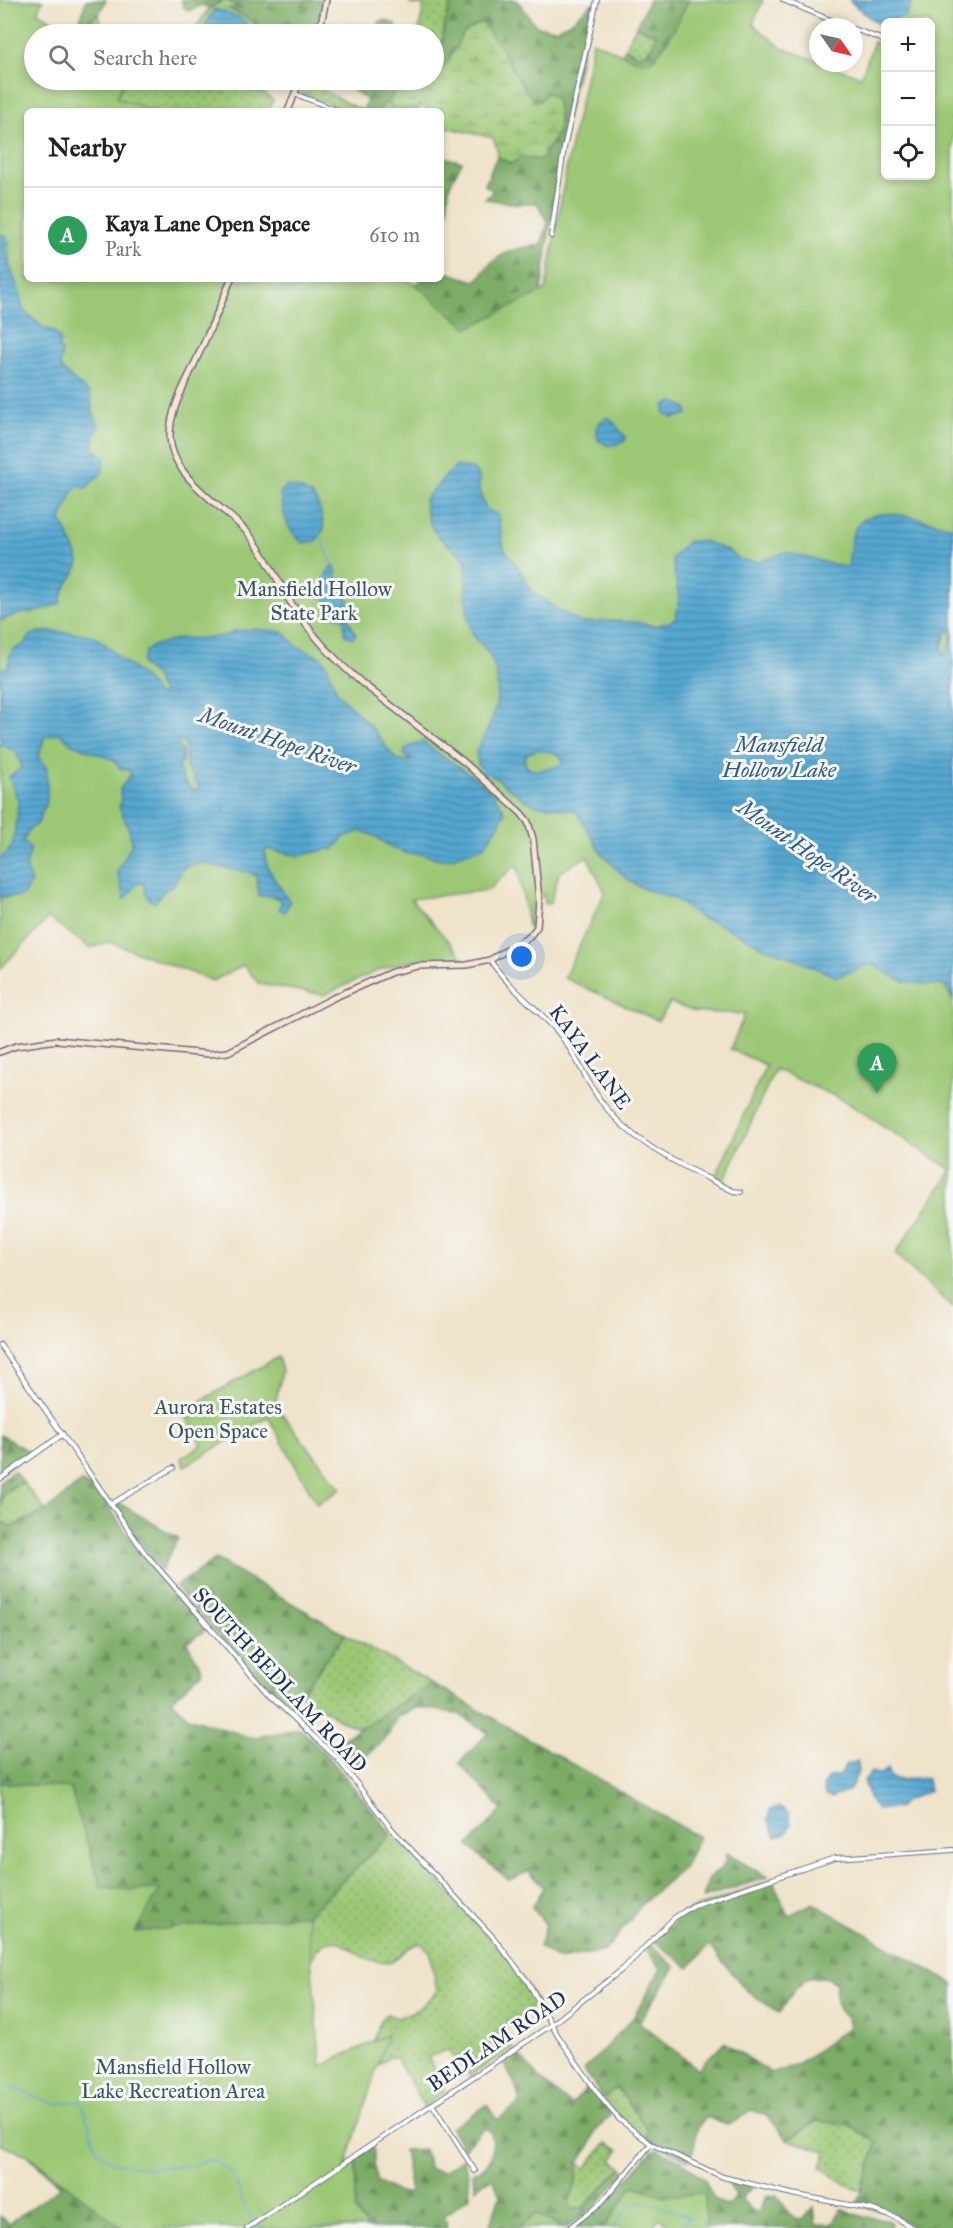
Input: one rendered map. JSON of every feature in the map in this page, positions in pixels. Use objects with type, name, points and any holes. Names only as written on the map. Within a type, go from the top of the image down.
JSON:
[{"type":"street","points":[[321,24],[326,0]]},
{"type":"street","points":[[551,236],[564,148],[597,0]]},
{"type":"street","points":[[783,0],[826,18]]},
{"type":"street","points":[[863,32],[881,39]]},
{"type":"street","points":[[289,108],[296,90]]},
{"type":"street","points":[[294,94],[331,108]]},
{"type":"street","points":[[0,1052],[16,1046],[57,1040],[209,1054],[228,1052],[333,998],[393,972],[418,966],[467,965],[490,960],[530,937],[537,927],[539,917],[533,839],[528,822],[518,809],[464,762],[346,668],[295,610],[270,565],[252,539],[177,464],[170,438],[172,419],[230,282]]},
{"type":"street","name":"KAYA LANE","points":[[490,960],[506,981],[558,1032],[587,1080],[616,1121],[661,1154],[733,1191],[741,1192]]},
{"type":"street","name":"SOUTH BEDLAM ROAD","points":[[0,1345],[165,1580],[269,1695],[337,1758],[390,1827],[493,1937],[528,1982],[551,2025],[602,2099],[620,2120],[651,2144],[723,2177],[792,2194],[870,2209],[897,2218],[912,2228]]},
{"type":"street","points":[[0,1479],[63,1434]]},
{"type":"street","points":[[111,1504],[173,1468]]},
{"type":"street","name":"BEDLAM ROAD","points":[[247,2228],[551,2025],[624,1968],[674,1918],[694,1905],[835,1858],[953,1850]]},
{"type":"street","points":[[432,2103],[474,2171]]},
{"type":"street","points":[[569,2228],[602,2202],[651,2144]]},
{"type":"green space","name":"Mansfield Hollow State Park","points":[[0,0],[43,0],[37,12],[56,24],[24,24],[24,90],[120,90],[117,98],[145,108],[24,108],[24,282],[410,282],[468,328],[546,290],[567,165],[593,41],[637,61],[652,61],[670,37],[689,0],[763,0],[753,24],[782,48],[809,58],[809,72],[848,72],[861,77],[874,42],[881,45],[881,180],[935,180],[935,18],[898,18],[911,6],[911,0],[953,0],[953,1308],[895,1254],[952,1170],[843,1100],[775,1069],[724,1182],[715,1178],[766,1065],[730,1049],[745,1014],[696,1012],[670,1003],[658,1021],[564,978],[605,892],[587,856],[559,873],[551,902],[545,904],[544,894],[532,905],[529,930],[517,864],[488,890],[411,899],[465,960],[422,960],[398,964],[324,995],[259,984],[244,965],[213,981],[110,942],[90,948],[48,918],[0,969]]},
{"type":"green space","points":[[86,0],[106,0],[98,17],[96,14],[87,24],[77,24]]},
{"type":"green space","points":[[181,0],[224,0],[208,8],[202,5],[188,11]]},
{"type":"green space","points":[[224,0],[235,2],[237,5],[229,9],[243,15],[254,24],[198,24],[207,11]]},
{"type":"green space","points":[[226,0],[323,0],[318,24],[254,24],[246,17],[229,9],[237,5]]},
{"type":"green space","points":[[410,0],[453,0],[444,31],[444,24],[420,24],[424,5],[410,4]]},
{"type":"green space","points":[[453,0],[517,0],[536,26],[557,29],[572,21],[594,2],[563,133],[541,293],[468,328],[416,285],[419,282],[444,282],[444,272],[446,272],[475,281],[489,265],[502,255],[521,248],[541,245],[548,223],[537,203],[518,204],[485,199],[493,191],[485,185],[497,156],[511,164],[520,157],[544,152],[560,122],[556,99],[537,102],[531,99],[512,70],[507,57],[482,22],[464,32],[444,66],[444,30]]},
{"type":"green space","points":[[649,0],[689,0],[670,37],[652,61],[637,61],[622,55],[625,48],[639,56],[654,42],[657,35],[636,26]]},
{"type":"green space","points":[[96,13],[99,15],[102,24],[87,24]]},
{"type":"green space","points":[[385,20],[396,24],[378,24]]},
{"type":"green space","points":[[482,22],[504,53],[524,89],[533,99],[537,102],[541,100],[547,92],[556,99],[559,128],[544,152],[545,156],[542,160],[520,157],[511,164],[497,156],[498,152],[493,138],[444,127],[444,108],[424,108],[420,105],[419,108],[399,108],[389,105],[394,90],[444,90],[444,66],[464,32]]},
{"type":"green space","points":[[636,26],[658,35],[649,50],[639,56],[625,48]]},
{"type":"green space","points":[[109,90],[253,90],[258,93],[263,92],[273,100],[269,108],[79,108]]},
{"type":"green space","points":[[300,90],[322,90],[357,108],[340,108],[302,94]]},
{"type":"green space","points":[[353,90],[394,90],[389,105],[384,103],[381,108],[364,108],[367,100]]},
{"type":"green space","points":[[384,103],[419,108],[381,108]]},
{"type":"green space","points":[[444,127],[446,127],[444,157]]},
{"type":"green space","points":[[444,157],[462,162],[450,184],[448,210],[444,212]]},
{"type":"green space","name":"Aurora Estates Open Space","points":[[278,1357],[282,1371],[275,1405],[341,1489],[317,1504],[268,1417],[185,1466],[181,1458],[202,1445],[183,1411]]},
{"type":"green space","points":[[0,1435],[30,1452],[0,1474]]},
{"type":"green space","points":[[14,1471],[23,1482],[9,1488],[0,1501],[0,1481]]},
{"type":"green space","points":[[23,1482],[46,1511],[11,1527],[0,1521],[1,1501],[6,1492]]},
{"type":"green space","points":[[81,1482],[98,1491],[143,1557],[207,1629],[187,1643],[203,1671],[171,1701],[188,1717],[252,1738],[300,1728],[333,1762],[391,1834],[307,1915],[134,1933],[159,1889],[131,1890],[101,1887],[70,1788],[0,1783],[0,1521],[11,1527],[46,1511]]},
{"type":"green space","points":[[117,1502],[178,1538],[161,1571],[114,1505]]},
{"type":"green space","points":[[216,1559],[345,1634],[290,1709],[269,1691],[175,1587]]},
{"type":"green space","points":[[345,1634],[432,1683],[373,1722],[358,1728],[338,1719],[301,1693]]},
{"type":"green space","points":[[432,1683],[699,1837],[684,1868],[645,1901],[605,1951],[558,1959],[539,1947],[546,1925],[532,1907],[544,1888],[529,1871],[509,1880],[468,1846],[502,1810],[459,1763],[488,1733],[459,1714],[418,1707],[397,1717],[389,1734],[351,1771],[329,1748]]},
{"type":"green space","name":"Mansfield Hollow Lake Recreation Area","points":[[0,1783],[70,1788],[101,1887],[131,1890],[160,1889],[135,1932],[307,1915],[321,2066],[387,2035],[346,2165],[356,2159],[355,2210],[367,2228],[122,2228],[28,2155],[0,2145]]},
{"type":"green space","points":[[391,1834],[488,1935],[522,1979],[537,2003],[498,2032],[513,2048],[470,2076],[448,2050],[428,2057],[445,2091],[424,2107],[396,2058],[390,2057],[378,2065],[386,2036],[373,2042],[380,2023],[387,2014],[398,2018],[418,2009],[437,1991],[430,1951],[420,1943],[410,1947],[392,1962],[380,1962],[368,1959],[338,1942],[331,1941],[318,1949],[311,1960],[307,1915]]},
{"type":"green space","points":[[726,1853],[768,1877],[702,1898],[709,1880],[725,1862]]},
{"type":"green space","points":[[773,1880],[788,1916],[813,1903],[953,1984],[953,2228],[915,2228],[889,2212],[856,2205],[878,2142],[847,2124],[816,2121],[787,2140],[768,2116],[751,2110],[739,2119],[726,2124],[708,2117],[699,2126],[689,2160],[647,2139],[648,2130],[617,2087],[603,2098],[584,2070],[633,2018],[661,1968],[646,1950],[650,1944],[675,1967],[639,2022],[698,2069],[724,2042],[771,2073],[782,2070],[822,2048],[849,2027],[847,2018],[836,2002],[836,1983],[825,1977],[808,1978],[795,1989],[779,2013],[746,1990],[709,1945],[689,1968],[654,1941],[685,1912]]},
{"type":"green space","points":[[516,2052],[540,2079],[571,2105],[589,2086],[611,2114],[595,2132],[590,2146],[578,2163],[575,2187],[569,2203],[571,2210],[583,2208],[622,2167],[626,2171],[598,2204],[566,2228],[555,2228],[559,2225],[536,2214],[518,2228],[487,2228],[500,2196],[493,2179],[481,2183],[476,2189],[472,2173],[485,2167],[489,2162],[492,2151],[490,2130],[483,2129],[463,2149],[451,2128],[487,2105],[497,2120],[520,2103],[516,2087],[503,2061]]},
{"type":"green space","points":[[617,2087],[648,2130],[647,2139],[624,2121],[603,2098]]},
{"type":"green space","points":[[816,2121],[847,2124],[878,2142],[861,2190],[845,2184],[821,2167],[826,2151],[787,2140]]},
{"type":"green space","points":[[606,2143],[619,2150],[612,2161],[622,2167],[583,2208],[571,2210],[569,2203],[575,2187],[578,2163],[585,2169]]},
{"type":"green space","points":[[373,2146],[376,2181],[399,2193],[411,2193],[404,2150],[424,2149],[430,2169],[443,2172],[463,2158],[468,2175],[470,2196],[445,2215],[447,2228],[367,2228],[355,2210],[356,2159]]},
{"type":"green space","points":[[657,2149],[682,2161],[704,2178],[718,2202],[728,2206],[735,2197],[728,2181],[750,2185],[752,2188],[743,2195],[742,2200],[753,2211],[759,2212],[766,2197],[776,2195],[790,2214],[798,2219],[803,2220],[814,2207],[816,2224],[833,2224],[841,2209],[864,2217],[886,2219],[891,2223],[890,2228],[705,2228],[705,2193],[665,2196],[633,2186],[604,2228],[572,2228],[602,2208],[652,2151]]},
{"type":"green space","points":[[28,2155],[122,2228],[0,2228],[0,2216],[8,2224],[60,2187]]},
{"type":"green space","points":[[633,2186],[665,2196],[705,2193],[705,2228],[672,2228],[659,2218],[651,2228],[604,2228]]},
{"type":"green space","points":[[536,2214],[559,2225],[555,2228],[518,2228]]},
{"type":"water","points":[[849,0],[911,0],[906,16],[881,18],[881,25]]},
{"type":"water","points":[[215,9],[246,22],[246,24],[206,24]]},
{"type":"water","points":[[0,234],[6,236],[9,244],[7,249],[9,265],[18,287],[23,310],[45,329],[54,331],[61,341],[58,346],[62,352],[60,363],[62,370],[90,394],[93,413],[99,425],[93,449],[105,458],[102,473],[86,488],[79,487],[73,491],[61,520],[79,562],[63,593],[61,603],[0,621]]},
{"type":"water","points":[[674,402],[687,408],[688,414],[674,418],[665,414],[666,404]]},
{"type":"water","points":[[609,417],[626,438],[624,442],[608,446],[598,440],[596,428],[601,421]]},
{"type":"water","name":"Mansfield Hollow Lake","points":[[457,466],[472,469],[479,476],[479,491],[486,509],[498,515],[504,549],[531,590],[581,623],[637,622],[654,626],[670,622],[676,617],[679,599],[672,558],[688,541],[704,541],[728,551],[741,560],[758,562],[785,552],[848,568],[854,531],[861,521],[871,516],[884,514],[914,517],[953,527],[953,1000],[945,986],[902,980],[871,964],[836,977],[770,950],[717,923],[702,919],[675,899],[644,889],[628,880],[602,854],[576,811],[526,801],[478,765],[476,751],[488,729],[496,705],[498,693],[495,668],[490,656],[475,637],[470,626],[467,608],[466,561],[435,533],[428,518],[424,500]],"holes":[[[949,630],[952,634],[949,648],[943,654],[943,641]],[[537,750],[557,754],[564,762],[546,769],[530,769],[525,765],[525,757],[528,753]]]},
{"type":"water","points":[[286,486],[304,491],[315,499],[321,511],[324,529],[316,541],[303,543],[289,527],[280,493]]},
{"type":"water","points":[[333,565],[336,569],[337,581],[349,601],[348,619],[356,634],[352,638],[345,635],[344,619],[331,613],[325,594],[325,576]]},
{"type":"water","points":[[255,629],[283,632],[298,647],[321,657],[327,665],[337,692],[373,729],[393,756],[400,761],[412,759],[404,755],[405,749],[422,741],[480,782],[500,802],[505,813],[483,847],[452,858],[439,859],[421,854],[408,854],[361,831],[344,837],[334,850],[329,849],[299,856],[266,849],[266,862],[269,869],[290,902],[285,912],[279,909],[281,901],[276,897],[259,896],[256,876],[249,872],[204,863],[184,867],[174,884],[164,891],[156,902],[151,901],[146,894],[145,886],[141,883],[137,884],[125,899],[117,872],[132,843],[119,806],[120,789],[131,774],[128,770],[120,768],[112,759],[72,744],[60,733],[45,737],[38,757],[47,768],[47,800],[38,823],[28,831],[23,841],[31,850],[26,864],[31,884],[21,896],[0,897],[0,859],[12,847],[17,817],[18,801],[9,777],[20,769],[21,765],[16,752],[5,746],[0,747],[0,668],[8,668],[13,650],[24,644],[32,635],[39,633],[63,632],[93,636],[102,641],[142,676],[157,695],[161,696],[163,693],[156,677],[143,666],[145,652],[152,646],[181,638],[210,638],[228,635],[235,631]],"holes":[[[177,742],[185,743],[186,767],[198,786],[198,791],[187,785],[178,766],[182,762],[182,750],[178,747]]]},
{"type":"water","points":[[858,1761],[858,1772],[850,1790],[832,1798],[825,1796],[823,1787],[827,1779],[831,1776],[840,1776],[845,1765]]},
{"type":"water","points":[[888,1769],[890,1777],[895,1779],[918,1777],[927,1779],[929,1791],[903,1802],[899,1808],[877,1809],[869,1799],[864,1781],[871,1772],[880,1774]]},
{"type":"water","points":[[779,1807],[788,1813],[791,1823],[786,1834],[776,1837],[768,1819],[770,1810]]},
{"type":"waterway","points":[[320,535],[333,565]]},
{"type":"waterway","name":"Mount Hope River","points":[[483,773],[494,764]]},
{"type":"waterway","points":[[0,2083],[54,2104],[81,2101],[97,2150],[115,2163],[151,2168],[194,2165],[211,2159],[222,2166],[234,2180],[253,2220]]},
{"type":"waterway","points":[[615,2228],[629,2207],[641,2203],[658,2205],[689,2217],[681,2228]]},
{"type":"place","name":"Kaya Lane Open Space","points":[[877,1093]]}]
